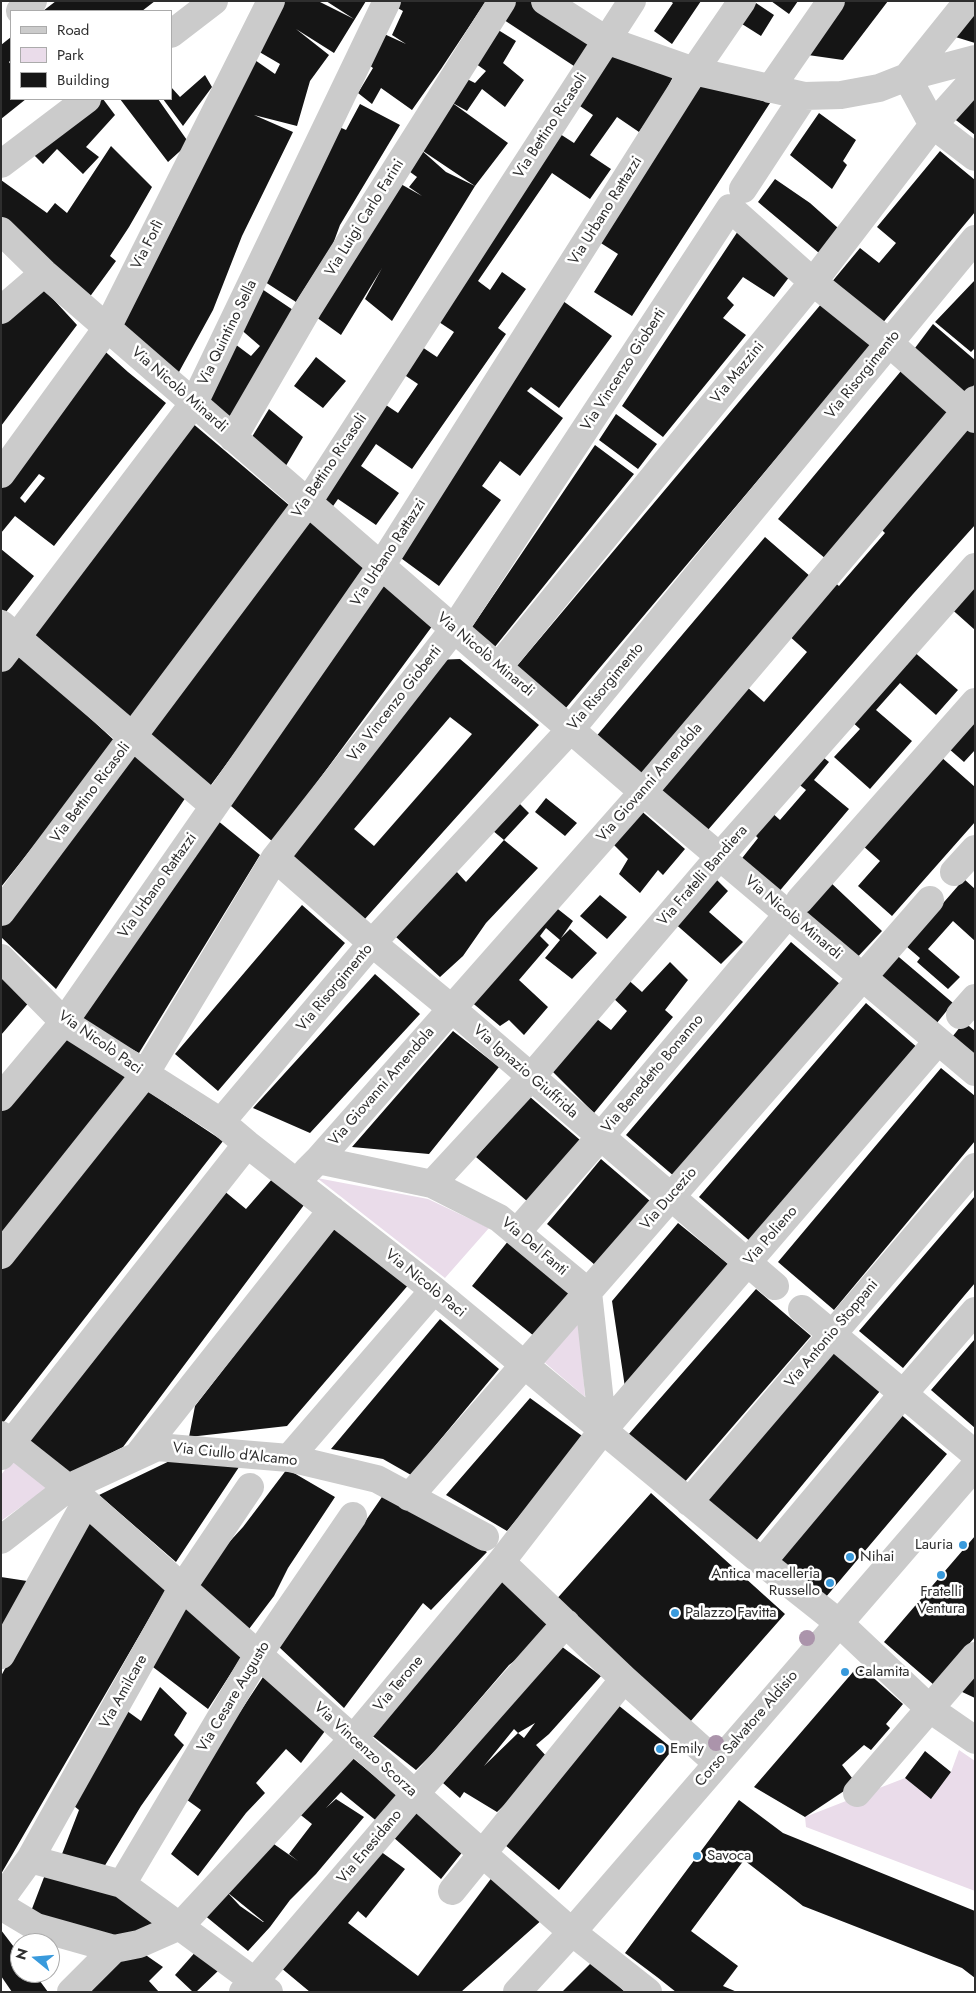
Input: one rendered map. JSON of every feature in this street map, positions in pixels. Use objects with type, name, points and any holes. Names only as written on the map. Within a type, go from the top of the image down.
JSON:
[{"type":"street","points":[[21,10],[33,1]]},
{"type":"street","points":[[172,33],[214,1]]},
{"type":"street","name":"Via Quintino Sella","points":[[6,640],[194,403],[387,1]]},
{"type":"street","name":"Via Luigi Carlo Farini","points":[[234,438],[309,307],[502,1]]},
{"type":"street","points":[[545,1],[606,40],[694,71],[804,96],[840,95],[879,88],[907,77],[975,59]]},
{"type":"street","name":"Via Bettino Ricasoli","points":[[1,912],[134,737],[308,502],[632,1]]},
{"type":"street","name":"Via Urbano Rattazzi","points":[[1,1097],[64,1022],[381,566],[694,71],[742,1]]},
{"type":"street","points":[[770,89],[831,1]]},
{"type":"street","points":[[907,77],[968,1]]},
{"type":"street","name":"Via Forlì","points":[[1,474],[107,328],[266,3]]},
{"type":"street","points":[[907,77],[933,125],[975,157]]},
{"type":"street","name":"Via Mazzini","points":[[499,666],[813,282],[933,125],[975,78]]},
{"type":"street","name":"Via Vincenzo Gioberti","points":[[1,1255],[144,1074],[275,858],[454,629],[804,96]]},
{"type":"street","points":[[1,164],[86,100]]},
{"type":"street","points":[[736,199],[813,282],[972,410]]},
{"type":"street","name":"Via Nicolò Minardi","points":[[1,231],[44,274],[643,792],[720,857],[794,907],[863,978],[975,1072]]},
{"type":"street","name":"Via Risorgimento","points":[[221,1122],[372,943],[571,729],[975,239]]},
{"type":"street","points":[[1,310],[44,274]]},
{"type":"street","name":"Via Giovanni Amendola","points":[[318,1160],[643,792],[972,410]]},
{"type":"street","name":"Via Fratelli Bandiera","points":[[432,1184],[531,1077],[720,857],[975,567]]},
{"type":"street","points":[[6,640],[134,737],[214,806]]},
{"type":"street","name":"Via Benedetto Bonanno","points":[[517,1232],[601,1136],[794,907],[975,702]]},
{"type":"street","points":[[954,872],[975,849]]},
{"type":"street","name":"Via Ignazio Giuffrida","points":[[275,858],[775,1286]]},
{"type":"street","name":"Via Ducezio","points":[[409,1497],[930,900]]},
{"type":"street","name":"Via Nicolò Paci","points":[[1,958],[64,1022],[221,1122],[434,1290],[689,1502],[839,1623],[930,1709],[975,1740]]},
{"type":"street","name":"Via Polieno","points":[[604,1430],[938,1041]]},
{"type":"street","points":[[5,1445],[247,1144]]},
{"type":"street","points":[[296,1182],[318,1160]]},
{"type":"street","name":"Via Del Fanti","points":[[318,1160],[432,1184],[500,1218],[588,1292]]},
{"type":"street","name":"Via Antonio Stoppani","points":[[689,1502],[975,1167]]},
{"type":"street","points":[[138,1456],[332,1210]]},
{"type":"street","points":[[289,1458],[434,1290]]},
{"type":"street","points":[[588,1292],[604,1430]]},
{"type":"street","points":[[802,1309],[975,1454]]},
{"type":"street","points":[[762,1562],[902,1394],[975,1311]]},
{"type":"street","name":"Via Terone","points":[[180,1926],[353,1739],[500,1562],[604,1430]]},
{"type":"street","name":"Via Vincenzo Scorza","points":[[5,1445],[77,1495],[572,1932],[648,1992]]},
{"type":"street","name":"Via Ciullo d'Alcamo","points":[[1,1540],[138,1456],[157,1447],[289,1458],[377,1480],[485,1537]]},
{"type":"street","name":"Corso Salvatore Aldisio","points":[[517,1992],[572,1932],[975,1466]]},
{"type":"street","name":"Via Amilcare","points":[[1,1899],[30,1859],[182,1588],[250,1487]]},
{"type":"street","points":[[1,1655],[77,1495]]},
{"type":"street","name":"Via Cesare Augusto","points":[[122,1884],[258,1655],[353,1516]]},
{"type":"street","points":[[500,1562],[624,1679],[717,1763]]},
{"type":"street","name":"Via Enesidano","points":[[256,1988],[415,1794],[566,1623]]},
{"type":"street","points":[[857,1793],[975,1656]]},
{"type":"street","points":[[452,1891],[624,1679]]},
{"type":"street","points":[[30,1859],[122,1884],[180,1926],[256,1988]]},
{"type":"street","points":[[1,1906],[36,1927],[114,1949],[139,1944],[180,1926]]},
{"type":"street","points":[[71,1992],[114,1949]]},
{"type":"green space","points":[[317,1178],[428,1199],[489,1228],[445,1278]]},
{"type":"green space","points":[[579,1318],[585,1397],[543,1361]]},
{"type":"green space","points":[[13,1459],[47,1488],[1,1521],[1,1475]]},
{"type":"green space","points":[[959,1750],[975,1761],[975,1891],[806,1827],[805,1817],[905,1778],[932,1798],[951,1772]]},
{"type":"building","points":[[56,1],[155,1],[143,10],[44,10]]},
{"type":"building","points":[[280,1],[318,1],[354,19],[326,1],[366,1],[334,53],[296,29],[329,55],[310,81],[297,126],[254,115],[293,132],[242,236],[213,310],[174,381],[114,327],[252,58],[275,74],[280,64],[256,50]]},
{"type":"building","points":[[397,1],[486,1],[412,110],[381,88],[372,104],[358,93],[373,68],[365,62],[382,33],[406,44],[392,35],[403,11],[394,6]]},
{"type":"building","points":[[512,1],[533,1],[594,41],[577,68],[501,18]]},
{"type":"building","points":[[670,1],[701,1],[672,44],[654,31],[673,3]]},
{"type":"building","points":[[771,1],[798,1],[789,14]]},
{"type":"building","points":[[837,1],[888,1],[843,60],[801,54]]},
{"type":"building","points":[[756,3],[774,15],[761,36],[742,24]]},
{"type":"building","points":[[975,6],[975,43],[949,35]]},
{"type":"building","points":[[495,28],[516,41],[503,63],[524,80],[505,107],[482,89],[467,111],[451,102],[508,143],[475,186],[420,149],[463,77],[475,83],[486,71],[472,61]]},
{"type":"building","points":[[10,38],[10,100],[25,100],[1,119],[1,45]]},
{"type":"building","points":[[607,55],[674,75],[660,103],[639,132],[617,117],[590,155],[611,169],[590,199],[552,173],[478,281],[490,290],[502,272],[526,289],[498,328],[506,334],[412,469],[376,444],[361,466],[399,493],[376,525],[338,499],[331,509],[317,499],[383,403],[398,413],[418,384],[400,372],[419,345],[437,357],[454,332],[433,318],[560,134],[574,143],[593,115],[574,102]]},
{"type":"building","points":[[205,75],[212,87],[183,126],[164,100],[172,100],[172,88],[180,97]]},
{"type":"building","points":[[695,81],[770,103],[632,316],[594,292],[618,254],[593,238]]},
{"type":"building","points":[[975,94],[975,135],[952,117]]},
{"type":"building","points":[[102,100],[104,100],[115,115],[86,147],[99,157],[83,174],[57,149],[43,164],[32,153]]},
{"type":"building","points":[[121,100],[159,100],[189,143],[168,162]]},
{"type":"building","points":[[360,104],[400,125],[340,225],[333,244],[296,302],[262,280],[337,126],[346,130]]},
{"type":"building","points":[[819,113],[856,140],[843,161],[847,165],[832,189],[790,155]]},
{"type":"building","points":[[111,146],[152,187],[110,256],[116,261],[86,302],[1,216],[1,180],[47,213],[55,203],[67,213]]},
{"type":"building","points":[[420,149],[446,172],[475,186],[392,321],[365,299],[382,268],[341,335],[316,317],[399,183],[422,196],[409,187],[417,177],[406,169]]},
{"type":"building","points":[[940,151],[975,180],[975,212],[881,325],[831,283],[860,248],[879,263],[896,243],[877,227]]},
{"type":"building","points":[[775,179],[810,203],[838,228],[819,253],[758,202]]},
{"type":"building","points":[[740,228],[790,276],[774,297],[743,277],[727,298],[734,305],[723,318],[746,335],[663,437],[622,406]]},
{"type":"building","points":[[975,280],[975,348],[971,352],[935,322]]},
{"type":"building","points":[[42,287],[77,325],[1,426],[1,320]]},
{"type":"building","points":[[259,287],[296,312],[227,426],[201,402],[231,341],[251,356],[260,346],[238,327]]},
{"type":"building","points":[[556,296],[612,336],[559,408],[531,387],[527,391],[563,418],[520,476],[500,461],[482,486],[501,500],[439,586],[394,553]]},
{"type":"building","points":[[822,303],[872,345],[565,709],[516,667]]},
{"type":"building","points":[[933,324],[975,360],[975,384],[961,400],[909,356]]},
{"type":"building","points":[[99,346],[166,403],[54,546],[15,516],[1,533],[1,487]],"holes":[[[39,474],[45,478],[25,503],[20,498]]]},
{"type":"building","points":[[316,357],[346,381],[323,408],[294,386]]},
{"type":"building","points":[[901,371],[950,412],[826,559],[778,519]]},
{"type":"building","points":[[269,409],[303,437],[284,469],[247,445]]},
{"type":"building","points":[[616,414],[657,444],[638,469],[599,440]]},
{"type":"building","points":[[191,422],[290,506],[133,721],[34,634]]},
{"type":"building","points":[[967,423],[975,430],[975,525],[707,831],[657,787],[746,686],[764,702],[807,652],[787,634],[833,581],[839,586],[885,533],[878,526]]},
{"type":"building","points":[[595,445],[634,474],[494,648],[470,630]]},
{"type":"building","points":[[307,517],[368,572],[208,789],[145,736]]},
{"type":"building","points":[[765,537],[811,577],[641,778],[594,739]]},
{"type":"building","points":[[1,549],[34,576],[6,612],[1,609]]},
{"type":"building","points":[[975,574],[975,630],[947,605]]},
{"type":"building","points":[[383,577],[433,625],[273,842],[224,800]]},
{"type":"building","points":[[16,650],[116,742],[1,887],[1,669]]},
{"type":"building","points":[[912,650],[958,690],[936,715],[900,683],[876,710],[912,741],[870,789],[834,757],[860,729],[850,720]]},
{"type":"building","points":[[460,659],[539,725],[364,920],[292,859],[292,852],[436,660]],"holes":[[[450,717],[472,734],[374,846],[354,829]]]},
{"type":"building","points":[[975,719],[975,750],[964,762],[948,748]]},
{"type":"building","points":[[134,750],[186,797],[56,989],[1,937],[1,927]]},
{"type":"building","points":[[819,754],[829,762],[814,780],[849,809],[777,894],[739,862],[758,838],[752,832],[770,811],[780,820],[806,790],[796,782]]},
{"type":"building","points":[[940,756],[975,787],[975,822],[892,916],[858,886],[880,861],[862,845]]},
{"type":"building","points":[[546,798],[577,823],[565,836],[535,812]]},
{"type":"building","points":[[518,802],[529,813],[504,840],[492,830]]},
{"type":"building","points":[[638,808],[685,849],[663,875],[658,870],[640,893],[619,874],[628,859],[610,841]]},
{"type":"building","points":[[212,816],[260,855],[139,1053],[77,1020]]},
{"type":"building","points":[[504,840],[538,868],[486,923],[463,956],[440,977],[396,937],[417,911],[456,871],[466,882]]},
{"type":"building","points":[[713,876],[728,891],[709,912],[743,942],[721,964],[672,921]]},
{"type":"building","points":[[964,879],[975,889],[975,941],[953,921],[928,949],[960,977],[948,989],[917,962],[920,958],[906,946]]},
{"type":"building","points":[[829,881],[882,931],[852,963],[799,913]]},
{"type":"building","points":[[600,895],[627,917],[607,939],[580,916]]},
{"type":"building","points":[[302,905],[345,943],[218,1091],[175,1054]]},
{"type":"building","points":[[554,906],[573,921],[561,938],[570,929],[597,953],[572,979],[545,958],[560,940],[546,928],[540,936],[549,945],[519,980],[548,1007],[524,1035],[509,1020],[500,1026],[469,1000]]},
{"type":"building","points":[[791,942],[841,985],[675,1177],[626,1135]]},
{"type":"building","points":[[893,952],[953,1003],[932,1029],[872,977]]},
{"type":"building","points":[[670,962],[688,980],[665,1010],[673,1017],[594,1113],[549,1068],[593,1016],[611,1030],[627,1011],[611,996],[625,977],[642,992]]},
{"type":"building","points":[[1,973],[31,1000],[1,1035]]},
{"type":"building","points":[[375,974],[420,1014],[310,1133],[253,1108]]},
{"type":"building","points":[[866,1003],[919,1049],[752,1243],[699,1197]]},
{"type":"building","points":[[964,1022],[975,1031],[975,1063],[949,1041]]},
{"type":"building","points":[[453,1031],[499,1067],[429,1154],[352,1147]]},
{"type":"building","points":[[65,1033],[129,1074],[1,1235],[1,1110]]},
{"type":"building","points":[[941,1068],[975,1096],[975,1141],[834,1310],[778,1262]]},
{"type":"building","points":[[143,1088],[223,1141],[3,1423],[1,1422],[1,1268]]},
{"type":"building","points":[[529,1096],[580,1140],[528,1202],[476,1157]]},
{"type":"building","points":[[601,1159],[650,1201],[595,1265],[547,1224]]},
{"type":"building","points":[[273,1178],[307,1201],[123,1447],[64,1477],[24,1443],[223,1190],[246,1209]]},
{"type":"building","points":[[975,1196],[975,1283],[903,1368],[859,1331]]},
{"type":"building","points":[[338,1221],[416,1276],[287,1426],[189,1437],[195,1406]]},
{"type":"building","points":[[678,1223],[732,1267],[626,1394],[612,1301]]},
{"type":"building","points":[[509,1240],[571,1291],[534,1336],[472,1286]]},
{"type":"building","points":[[756,1289],[811,1336],[683,1484],[628,1435]]},
{"type":"building","points":[[440,1319],[499,1369],[411,1475],[383,1459],[331,1449]]},
{"type":"building","points":[[975,1339],[975,1428],[931,1390]]},
{"type":"building","points":[[832,1350],[880,1391],[756,1541],[708,1500]]},
{"type":"building","points":[[530,1398],[585,1438],[507,1531],[446,1495]]},
{"type":"building","points":[[898,1412],[947,1454],[820,1604],[771,1563]]},
{"type":"building","points":[[180,1456],[243,1461],[176,1562],[99,1495]]},
{"type":"building","points":[[287,1469],[335,1497],[288,1568],[274,1596],[249,1629],[195,1584],[243,1527]]},
{"type":"building","points":[[651,1493],[785,1614],[689,1723],[554,1602]]},
{"type":"building","points":[[384,1494],[487,1552],[431,1610],[423,1603],[344,1708],[279,1647]]},
{"type":"building","points":[[88,1517],[168,1586],[1,1874],[1,1676]]},
{"type":"building","points":[[975,1536],[975,1637],[934,1685],[884,1642]]},
{"type":"building","points":[[497,1572],[555,1621],[530,1649],[509,1665],[436,1750],[416,1770],[370,1734]]},
{"type":"building","points":[[1,1577],[27,1581],[1,1633]]},
{"type":"building","points":[[184,1606],[242,1656],[208,1709],[149,1664]]},
{"type":"building","points":[[561,1646],[601,1676],[549,1734],[536,1745],[548,1758],[497,1812],[464,1792],[460,1798],[443,1783]],"holes":[[[535,1723],[524,1738],[518,1733]],[[514,1729],[518,1733],[484,1766]]]},
{"type":"building","points":[[859,1665],[903,1704],[886,1724],[890,1728],[871,1750],[864,1745],[842,1765],[856,1783],[805,1817],[754,1787]]},
{"type":"building","points":[[975,1672],[975,1698],[958,1690]]},
{"type":"building","points":[[265,1674],[325,1731],[301,1763],[286,1749],[256,1783],[265,1793],[246,1813],[198,1876],[171,1854],[201,1810],[183,1797],[224,1731],[240,1712]]},
{"type":"building","points":[[160,1687],[187,1713],[174,1735],[184,1745],[141,1806],[104,1867],[62,1854],[79,1810],[69,1802],[123,1708],[141,1721]]},
{"type":"building","points":[[618,1705],[673,1749],[559,1890],[505,1845]]},
{"type":"building","points":[[925,1751],[951,1772],[931,1799],[905,1778]]},
{"type":"building","points":[[349,1755],[400,1797],[379,1823],[341,1792],[326,1808],[336,1799],[364,1817],[316,1874],[290,1900],[270,1927],[248,1951],[203,1914],[271,1842],[298,1861],[289,1854],[312,1824],[297,1812]],"holes":[[[227,1892],[264,1922],[240,1906]]]},
{"type":"building","points":[[739,1800],[783,1833],[975,1911],[975,1978],[962,1968],[803,1906],[744,1860],[691,1931],[738,1966],[723,1986],[737,1992],[676,1992],[625,1953]]},
{"type":"building","points":[[418,1807],[464,1850],[441,1879],[393,1837]]},
{"type":"building","points":[[380,1851],[405,1869],[366,1918],[358,1911],[348,1923],[418,1976],[493,1876],[544,1918],[461,1992],[310,1992],[280,1967],[299,1943],[326,1919],[341,1896]]},
{"type":"building","points":[[46,1872],[136,1898],[167,1928],[123,1938],[30,1914]]},
{"type":"building","points":[[1,1930],[10,1942],[10,1983],[41,1983],[48,1992],[12,1992],[1,1976]]},
{"type":"building","points":[[137,1949],[163,1967],[149,1981],[159,1992],[86,1992],[113,1967]]},
{"type":"building","points":[[198,1949],[219,1970],[196,1992],[193,1992],[175,1975]]},
{"type":"building","points":[[593,1961],[625,1992],[562,1992]]},
{"type":"place","name":"Lauria","points":[[963,1545]]},
{"type":"place","name":"Nihai","points":[[850,1557]]},
{"type":"place","name":"Fratelli Ventura","points":[[941,1575]]},
{"type":"place","name":"Antica macelleria Russello","points":[[830,1583]]},
{"type":"place","name":"Palazzo Favitta","points":[[675,1613]]},
{"type":"place","name":"Calamita","points":[[845,1672]]},
{"type":"place","name":"Emily","points":[[660,1749]]},
{"type":"place","name":"Savoca","points":[[697,1856]]}]
